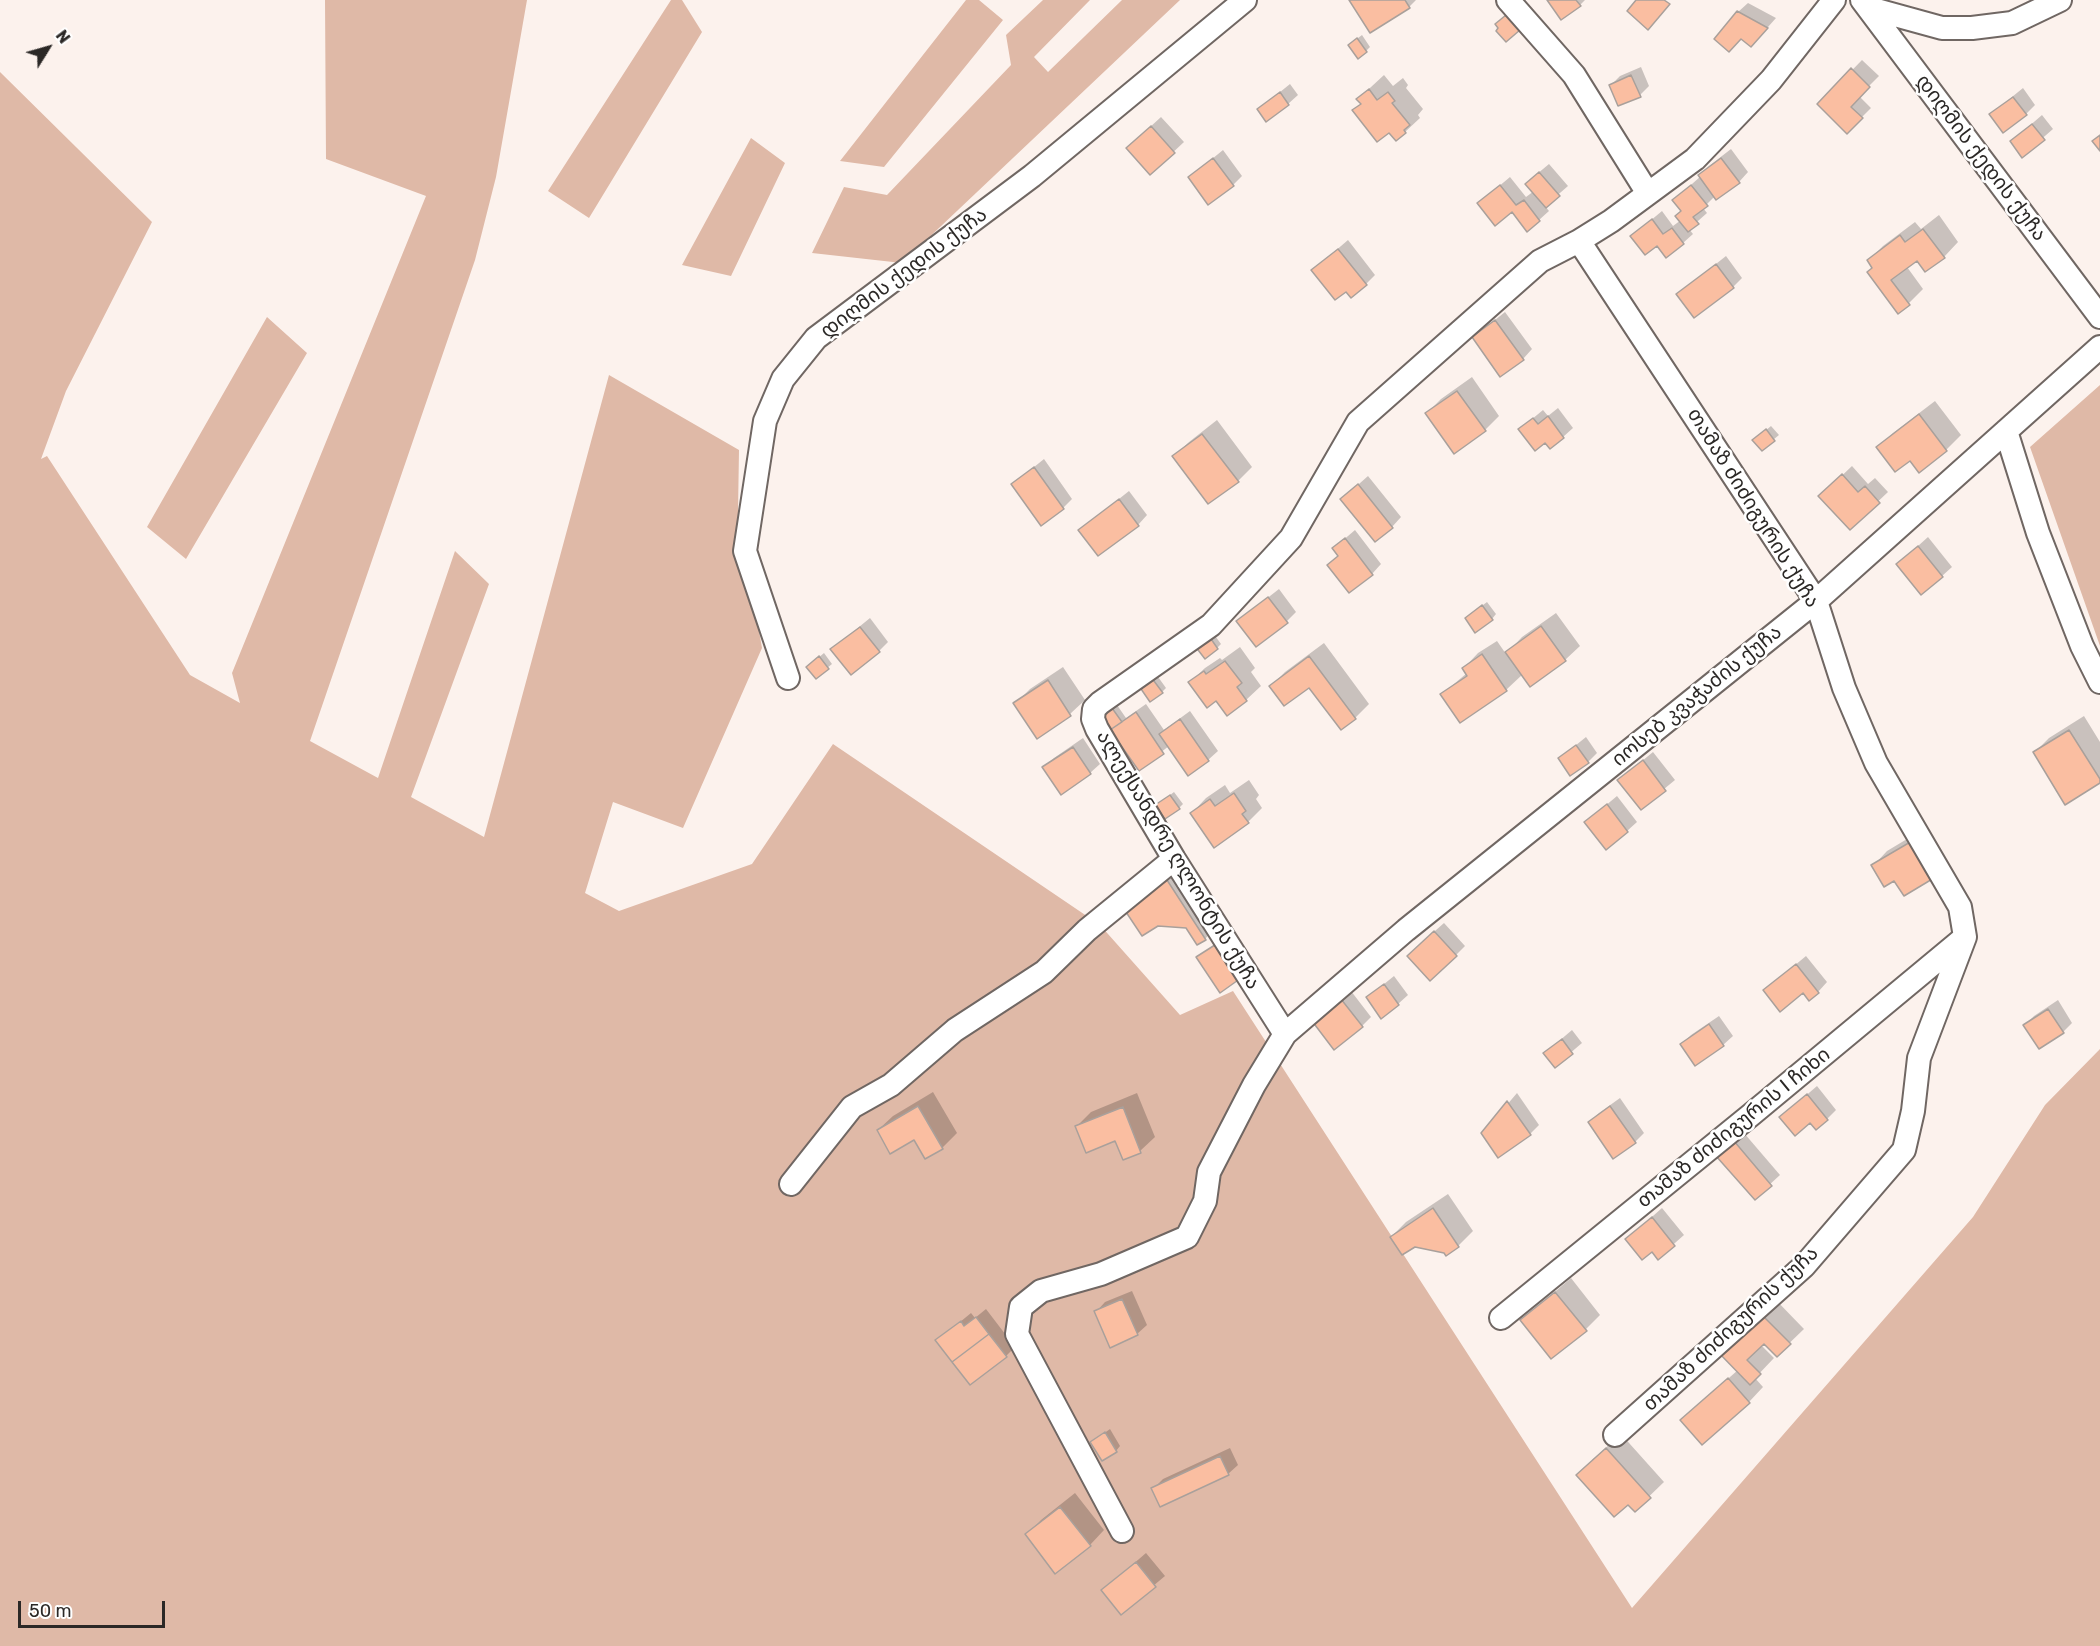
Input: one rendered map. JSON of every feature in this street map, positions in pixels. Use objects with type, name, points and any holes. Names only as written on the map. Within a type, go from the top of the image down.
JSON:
[{"type":"street","name":"დიღმის ქედის ქუჩა","points":[[788,678],[745,551],[765,421],[783,380],[816,338],[1032,176],[1245,0]]},
{"type":"street","points":[[1508,0],[1574,75],[1647,192]]},
{"type":"street","name":"ალექსანდრე ღლონტის ქუჩა","points":[[1285,1034],[1174,859],[1097,729],[1093,719],[1094,709],[1211,626],[1291,538],[1358,422],[1540,261],[1611,221],[1647,192],[1695,159],[1771,80],[1834,0]]},
{"type":"street","points":[[1865,4],[1942,28],[1972,28],[2012,23],[2060,0]]},
{"type":"street","name":"დიღმის ქედის ქუჩა","points":[[1865,4],[2098,311]]},
{"type":"street","name":"თამაზ ძიძიგურის ქუჩა","points":[[1579,241],[1816,601],[1844,688],[1876,763],[1960,908],[1965,937],[1919,1058],[1913,1111],[1904,1150],[1804,1266],[1615,1435]]},
{"type":"street","name":"იოსებ კვაჭაძის ქუჩა","points":[[1122,1531],[1017,1334],[1021,1307],[1041,1291],[1101,1274],[1187,1237],[1205,1201],[1209,1172],[1254,1084],[1285,1034],[1406,930],[1816,601],[2100,347]]},
{"type":"street","points":[[2006,431],[2038,533],[2082,646],[2100,682]]},
{"type":"street","points":[[791,1184],[852,1107],[891,1085],[955,1030],[1044,972],[1087,930],[1174,859]]},
{"type":"street","name":"თამაზ ძიძიგურის I ჩიხი","points":[[1501,1318],[1965,937]]},
{"type":"shaded area","points":[[325,0],[527,0],[496,177],[475,260],[310,741],[378,778],[455,551],[489,584],[411,797],[484,837],[609,375],[739,450],[738,512],[762,648],[683,828],[613,802],[585,893],[619,911],[752,864],[833,744],[1100,925],[1180,1015],[1233,991],[1632,1608],[1973,1217],[2045,1105],[2100,1049],[2100,1646],[0,1646],[0,72],[152,222],[66,391],[41,459],[47,456],[190,675],[240,703],[232,673],[426,196],[326,159]]},
{"type":"shaded area","points":[[671,0],[682,0],[702,32],[589,218],[548,191]]},
{"type":"shaded area","points":[[966,0],[979,0],[1003,20],[884,167],[840,161]]},
{"type":"shaded area","points":[[1043,0],[1090,0],[1034,57],[1048,72],[1122,0],[1180,0],[902,263],[812,253],[844,187],[887,195],[1011,65],[1006,35]]},
{"type":"shaded area","points":[[751,138],[785,163],[731,276],[682,265]]},
{"type":"shaded area","points":[[267,317],[307,353],[186,559],[147,527]]},
{"type":"shaded area","points":[[2100,385],[2100,646],[2030,447]]},
{"type":"building","points":[[1349,0],[1405,0],[1410,8],[1370,33]]},
{"type":"building","points":[[1547,0],[1576,0],[1581,6],[1561,20]]},
{"type":"building","points":[[1636,0],[1664,0],[1670,4],[1648,30],[1627,11]]},
{"type":"building","points":[[1737,11],[1768,28],[1751,47],[1741,39],[1729,52],[1714,39]]},
{"type":"building","points":[[1506,15],[1520,30],[1506,42],[1496,31],[1498,28],[1495,24]]},
{"type":"building","points":[[1357,38],[1367,52],[1358,59],[1348,45]]},
{"type":"building","points":[[1851,68],[1870,87],[1851,107],[1863,118],[1847,134],[1817,104]]},
{"type":"building","points":[[1631,75],[1641,97],[1618,106],[1609,85]]},
{"type":"building","points":[[1369,89],[1377,100],[1388,92],[1395,101],[1392,103],[1410,125],[1404,130],[1406,133],[1396,141],[1389,133],[1377,142],[1352,110],[1361,104],[1356,99]]},
{"type":"building","points":[[1280,92],[1289,105],[1266,122],[1257,109]]},
{"type":"building","points":[[2013,97],[2027,115],[2003,133],[1989,114]]},
{"type":"building","points":[[2032,124],[2045,140],[2022,158],[2010,141]]},
{"type":"building","points":[[1151,126],[1175,153],[1150,175],[1126,148]]},
{"type":"building","points":[[2100,135],[2100,151],[2092,141]]},
{"type":"building","points":[[1213,158],[1234,186],[1208,205],[1188,177]]},
{"type":"building","points":[[1721,158],[1740,183],[1716,200],[1698,175]]},
{"type":"building","points":[[1539,172],[1560,196],[1546,208],[1525,184]]},
{"type":"building","points":[[1500,185],[1516,205],[1524,200],[1540,221],[1527,232],[1512,212],[1495,226],[1477,203]]},
{"type":"building","points":[[1691,185],[1708,206],[1693,217],[1699,224],[1688,232],[1675,216],[1681,211],[1672,200]]},
{"type":"building","points":[[1652,219],[1663,234],[1672,228],[1684,244],[1666,258],[1657,246],[1645,255],[1630,236]]},
{"type":"building","points":[[1923,229],[1945,258],[1925,272],[1917,261],[1891,280],[1910,305],[1898,314],[1867,272],[1872,268],[1867,260],[1900,235],[1905,242]]},
{"type":"building","points":[[1338,249],[1367,285],[1351,298],[1346,292],[1335,300],[1311,270]]},
{"type":"building","points":[[1716,264],[1734,288],[1694,318],[1676,294]]},
{"type":"building","points":[[1495,320],[1524,360],[1500,377],[1472,337]]},
{"type":"building","points":[[1457,391],[1486,431],[1454,454],[1425,413]]},
{"type":"building","points":[[1919,414],[1947,451],[1919,473],[1910,461],[1895,472],[1876,447]]},
{"type":"building","points":[[1548,416],[1564,438],[1550,449],[1545,443],[1535,451],[1518,429],[1533,418],[1538,424]]},
{"type":"building","points":[[1766,429],[1775,441],[1762,451],[1752,440]]},
{"type":"building","points":[[1202,434],[1239,482],[1208,504],[1172,456]]},
{"type":"building","points":[[1034,467],[1064,509],[1041,526],[1011,484]]},
{"type":"building","points":[[1842,474],[1858,492],[1865,486],[1880,503],[1850,530],[1818,496]]},
{"type":"building","points":[[1358,484],[1393,528],[1375,542],[1340,499]]},
{"type":"building","points":[[1119,499],[1139,526],[1098,556],[1078,530]]},
{"type":"building","points":[[1345,538],[1373,575],[1349,593],[1327,565],[1338,556],[1332,548]]},
{"type":"building","points":[[1918,546],[1943,577],[1921,595],[1896,564]]},
{"type":"building","points":[[1268,597],[1288,623],[1256,647],[1236,621]]},
{"type":"building","points":[[1482,605],[1493,620],[1475,633],[1465,618]]},
{"type":"building","points":[[1541,626],[1566,661],[1530,687],[1505,652]]},
{"type":"building","points":[[860,627],[880,652],[851,675],[830,649]]},
{"type":"building","points":[[1209,636],[1218,649],[1205,659],[1195,646]]},
{"type":"building","points":[[1482,654],[1507,691],[1460,723],[1440,694],[1467,676],[1462,668]]},
{"type":"building","points":[[819,656],[829,669],[816,679],[806,667]]},
{"type":"building","points":[[1309,656],[1356,719],[1341,730],[1309,688],[1284,706],[1269,686]]},
{"type":"building","points":[[1225,661],[1242,683],[1237,687],[1247,701],[1227,716],[1216,701],[1207,708],[1188,682],[1204,671],[1206,674]]},
{"type":"building","points":[[1151,677],[1163,693],[1150,702],[1139,686]]},
{"type":"building","points":[[1048,680],[1071,716],[1037,739],[1013,703]]},
{"type":"building","points":[[1112,708],[1122,722],[1110,730],[1100,716]]},
{"type":"building","points":[[1136,712],[1164,754],[1139,771],[1110,730]]},
{"type":"building","points":[[1180,719],[1209,761],[1188,776],[1159,734]]},
{"type":"building","points":[[2069,730],[2100,779],[2100,783],[2065,805],[2033,752]]},
{"type":"building","points":[[1576,745],[1589,763],[1570,776],[1558,758]]},
{"type":"building","points":[[1073,747],[1091,774],[1061,795],[1042,767]]},
{"type":"building","points":[[1643,760],[1666,791],[1641,810],[1617,780]]},
{"type":"building","points":[[1234,793],[1246,811],[1242,814],[1249,823],[1214,848],[1190,813],[1210,799],[1215,806]]},
{"type":"building","points":[[1170,795],[1180,809],[1165,819],[1155,805]]},
{"type":"building","points":[[1607,804],[1628,832],[1606,850],[1584,822]]},
{"type":"building","points":[[1912,841],[1934,878],[1904,896],[1894,881],[1884,887],[1871,865]]},
{"type":"building","points":[[1167,880],[1206,940],[1197,945],[1186,928],[1158,926],[1142,936],[1124,909]]},
{"type":"building","points":[[1434,931],[1457,956],[1430,981],[1407,956]]},
{"type":"building","points":[[1218,943],[1241,978],[1220,993],[1196,957]]},
{"type":"building","points":[[1796,964],[1819,993],[1809,1001],[1803,993],[1780,1012],[1763,990]]},
{"type":"building","points":[[1384,984],[1399,1005],[1381,1019],[1366,997]]},
{"type":"building","points":[[1341,999],[1363,1027],[1334,1050],[1312,1021]]},
{"type":"building","points":[[2048,1009],[2064,1033],[2039,1049],[2023,1025]]},
{"type":"building","points":[[1709,1024],[1724,1046],[1695,1066],[1680,1044]]},
{"type":"building","points":[[1562,1039],[1573,1054],[1555,1068],[1543,1053]]},
{"type":"building","points":[[1807,1094],[1828,1120],[1816,1130],[1810,1123],[1795,1136],[1779,1117]]},
{"type":"building","points":[[1507,1101],[1531,1135],[1498,1158],[1481,1133]]},
{"type":"building","points":[[918,1106],[943,1149],[925,1159],[914,1140],[890,1154],[877,1130]]},
{"type":"building","points":[[1610,1106],[1636,1143],[1613,1159],[1588,1122]]},
{"type":"building","points":[[1123,1107],[1141,1153],[1123,1160],[1115,1141],[1086,1153],[1075,1126]]},
{"type":"building","points":[[1734,1141],[1772,1186],[1755,1200],[1716,1156]]},
{"type":"building","points":[[1433,1208],[1459,1247],[1446,1256],[1444,1253],[1415,1247],[1402,1255],[1390,1237]]},
{"type":"building","points":[[1652,1217],[1675,1246],[1658,1260],[1652,1252],[1642,1260],[1625,1239]]},
{"type":"building","points":[[1555,1292],[1587,1331],[1551,1359],[1520,1320]]},
{"type":"building","points":[[1122,1299],[1138,1335],[1110,1348],[1094,1311]]},
{"type":"building","points":[[1758,1311],[1791,1344],[1777,1357],[1764,1344],[1747,1360],[1761,1374],[1750,1385],[1717,1351]]},
{"type":"building","points":[[976,1317],[989,1334],[952,1362],[935,1340],[961,1321],[964,1326]]},
{"type":"building","points":[[989,1334],[1007,1357],[970,1385],[952,1362]]},
{"type":"building","points":[[1728,1378],[1750,1403],[1702,1445],[1680,1420]]},
{"type":"building","points":[[1105,1432],[1117,1452],[1102,1461],[1090,1442]]},
{"type":"building","points":[[1606,1448],[1651,1498],[1635,1512],[1628,1505],[1614,1517],[1576,1475]]},
{"type":"building","points":[[1220,1456],[1229,1475],[1160,1507],[1151,1488]]},
{"type":"building","points":[[1060,1507],[1091,1546],[1055,1574],[1025,1534]]},
{"type":"building","points":[[1136,1562],[1156,1587],[1121,1615],[1101,1590]]}]
